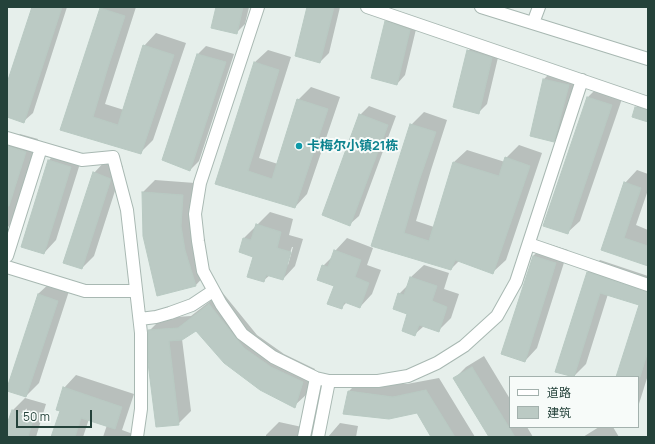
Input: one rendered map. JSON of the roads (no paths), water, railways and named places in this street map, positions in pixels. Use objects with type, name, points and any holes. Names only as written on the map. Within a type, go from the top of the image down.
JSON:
[{"type":"street","points":[[258,7],[200,183],[196,214],[198,241],[203,271],[221,304],[242,334],[273,357],[316,378],[329,381],[378,381],[408,376],[437,363],[464,346],[497,316],[516,282],[582,80]]},
{"type":"street","points":[[367,7],[648,103]]},
{"type":"street","points":[[481,7],[648,59]]},
{"type":"street","points":[[533,23],[539,7]]},
{"type":"street","points":[[7,138],[82,160],[113,157],[128,210],[140,319],[141,409],[137,437]]},
{"type":"street","points":[[7,256],[41,148]]},
{"type":"street","points":[[529,244],[648,285]]},
{"type":"street","points":[[7,268],[85,291],[136,291]]},
{"type":"street","points":[[140,319],[156,317],[192,305],[213,290]]},
{"type":"street","points":[[304,437],[316,378]]},
{"type":"street","points":[[318,437],[329,381]]},
{"type":"place","name":"卡梅尔小镇21栋","points":[[299,146]]}]
